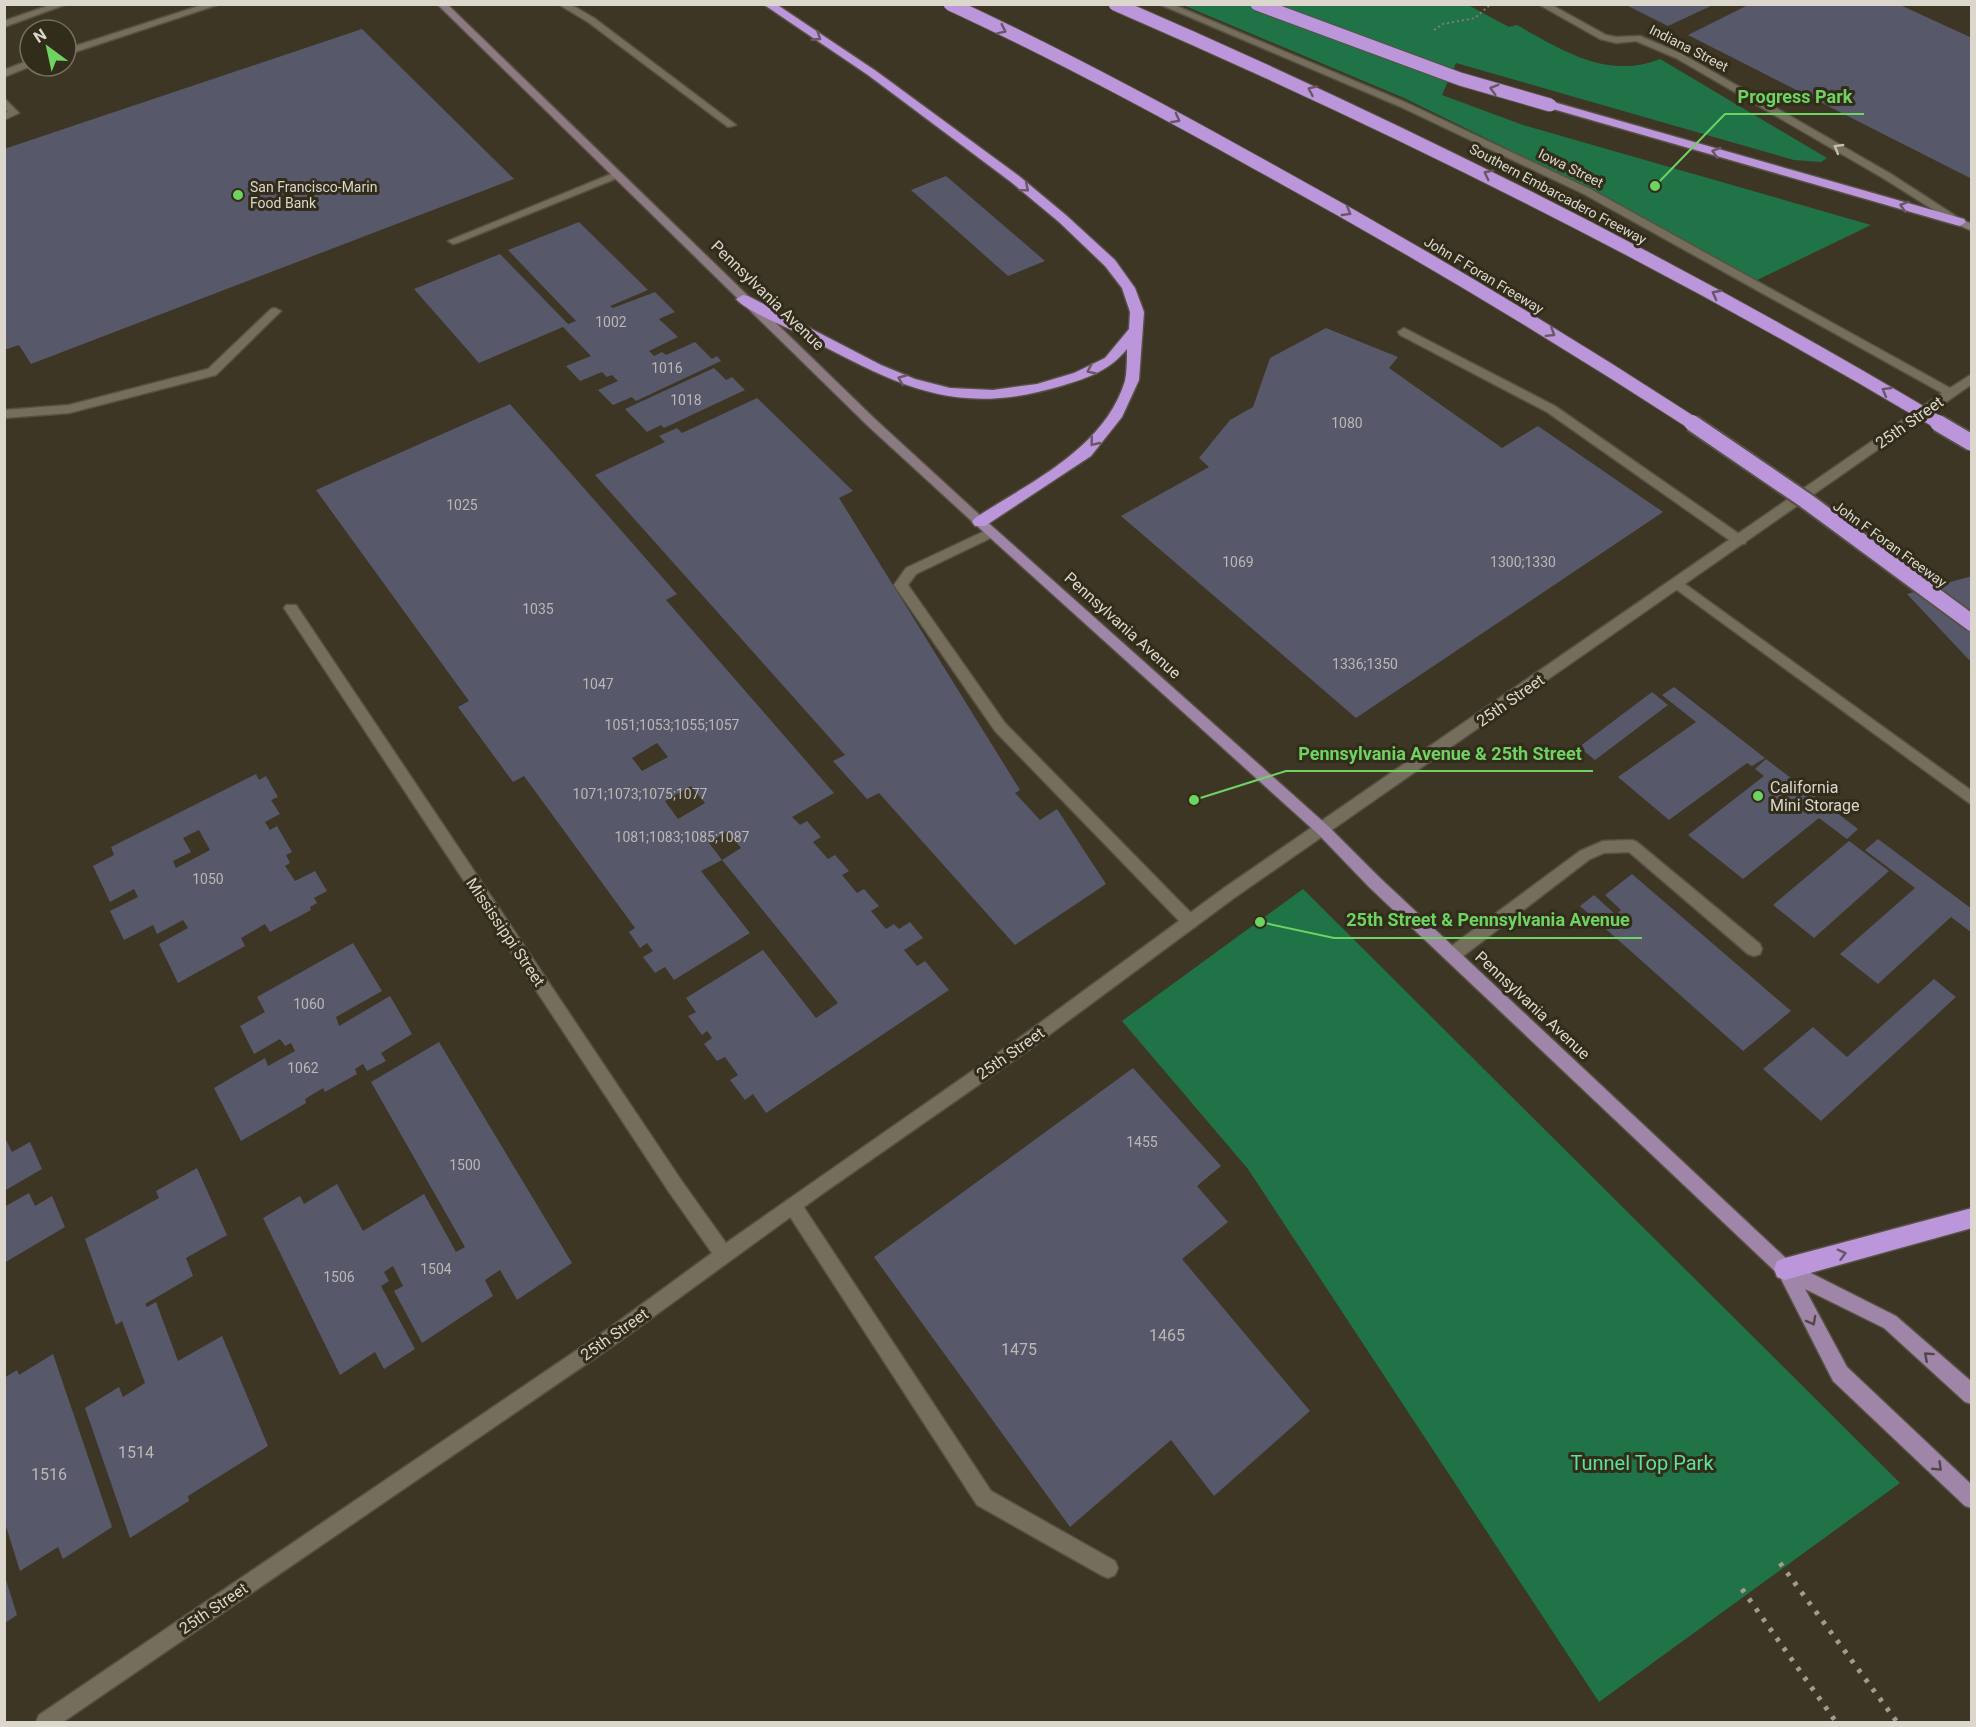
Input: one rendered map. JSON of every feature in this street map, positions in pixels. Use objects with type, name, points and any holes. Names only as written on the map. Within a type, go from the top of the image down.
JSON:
[{"type":"highway","points":[[768,4],[872,73],[1015,179],[1110,262],[1128,288],[1137,312],[1132,380],[1117,414],[1086,452],[980,522]]},
{"type":"highway","name":"John F Foran Freeway","points":[[950,4],[1088,72],[1207,135],[1482,290],[1647,393],[1777,481],[1971,623]]},
{"type":"highway","name":"Southern Embarcadero Freeway","points":[[1115,4],[1322,94],[1470,165],[1745,310],[1971,443]]},
{"type":"highway","points":[[1257,4],[1460,79],[1966,225]]},
{"type":"highway","points":[[743,298],[876,368],[910,382],[950,393],[993,395],[1038,388],[1079,376],[1110,361],[1134,332]]},
{"type":"highway","points":[[1785,1269],[1971,1218]]},
{"type":"main road","name":"Pennsylvania Avenue","points":[[441,4],[872,423],[1323,830],[1785,1269],[1890,1322],[1971,1395]]},
{"type":"main road","name":"Pennsylvania Avenue","points":[[1785,1269],[1840,1374],[1971,1499]]},
{"type":"street","points":[[4,24],[63,4]]},
{"type":"street","points":[[78,48],[216,4]]},
{"type":"street","points":[[562,4],[591,20],[731,125]]},
{"type":"street","name":"Iowa Street","points":[[1163,4],[1404,105],[1588,192],[1950,393]]},
{"type":"street","name":"Indiana Street","points":[[1542,4],[1604,37],[1616,40],[1637,38],[1679,56],[1887,176],[1966,225]]},
{"type":"street","points":[[4,74],[18,68]]},
{"type":"street","points":[[4,101],[14,113],[4,117]]},
{"type":"street","points":[[453,241],[616,175]]},
{"type":"street","points":[[4,414],[69,409],[212,372],[275,311]]},
{"type":"street","points":[[1404,332],[1551,409],[1740,541]]},
{"type":"street","name":"25th Street","points":[[46,1722],[604,1342],[1024,1044],[1190,922],[1971,378]]},
{"type":"street","points":[[991,532],[911,571],[901,585],[1000,727],[1190,922]]},
{"type":"street","points":[[1678,584],[1971,799]]},
{"type":"street","name":"Mississippi Street","points":[[291,608],[675,1186],[724,1255]]},
{"type":"street","points":[[1452,955],[1585,855],[1603,847],[1632,846],[1755,949]]},
{"type":"street","points":[[793,1206],[984,1498],[1108,1568]]},
{"type":"green space","points":[[1183,5],[1468,5],[1509,27],[1517,25],[1568,52],[1603,64],[1640,65],[1660,59],[1827,158],[1821,162],[1794,160],[1456,63],[1442,95],[1523,125],[1871,225],[1753,282],[1504,147],[1404,98]]},
{"type":"green space","name":"Tunnel Top Park","points":[[1303,889],[1900,1483],[1599,1702],[1248,1169],[1122,1021]]},
{"type":"building","points":[[1750,4],[1898,4],[1972,38],[1972,179],[1688,35]]},
{"type":"building","points":[[1626,5],[1713,5],[1668,26]]},
{"type":"building","name":"San Francisco-Marin Food Bank","points":[[362,29],[514,179],[31,364],[19,345],[4,350],[4,149]]},
{"type":"building","points":[[946,176],[1045,261],[1008,276],[911,190]]},
{"type":"building","points":[[579,222],[648,290],[610,306],[613,308],[655,292],[675,312],[659,319],[678,337],[649,351],[654,356],[662,352],[666,355],[695,342],[712,359],[717,356],[721,361],[636,401],[632,397],[613,405],[598,390],[618,381],[612,375],[607,377],[602,372],[580,381],[566,366],[591,356],[563,327],[479,363],[414,289],[500,254],[568,324],[576,321],[508,250]]},
{"type":"building","points":[[1326,328],[1398,357],[1389,368],[1502,448],[1538,426],[1663,512],[1356,718],[1121,516],[1209,467],[1199,458],[1230,420],[1253,407],[1270,358]]},
{"type":"building","points":[[714,368],[726,380],[732,377],[745,390],[664,428],[661,425],[647,432],[625,409]]},
{"type":"building","points":[[757,398],[853,491],[839,498],[1020,790],[1015,793],[1040,820],[1057,809],[1106,884],[1015,945],[879,793],[867,799],[833,761],[845,755],[595,475],[665,442],[659,436],[677,428],[682,433]]},
{"type":"building","points":[[510,404],[677,594],[666,600],[834,793],[792,817],[800,825],[807,821],[821,837],[813,842],[828,859],[835,855],[849,871],[842,875],[857,893],[864,889],[879,906],[871,911],[886,929],[894,924],[899,929],[910,922],[923,938],[904,950],[917,966],[925,961],[949,990],[766,1113],[753,1094],[745,1100],[730,1080],[738,1075],[725,1057],[717,1061],[704,1044],[712,1038],[707,1031],[702,1035],[688,1016],[696,1012],[686,998],[763,950],[816,1018],[838,1003],[722,860],[701,871],[750,933],[674,980],[665,967],[655,973],[643,957],[653,951],[647,943],[640,948],[629,932],[635,928],[524,776],[513,782],[458,707],[469,701],[316,490]],"holes":[[[657,743],[668,757],[642,771],[632,758]],[[691,786],[705,803],[678,819],[665,801]],[[727,831],[741,848],[722,860],[709,843]]]},
{"type":"building","points":[[1972,576],[1972,663],[1907,594]]},
{"type":"building","points":[[1674,687],[1765,758],[1752,766],[1747,763],[1669,820],[1618,777],[1696,722],[1662,695]]},
{"type":"building","points":[[1652,692],[1668,705],[1595,760],[1579,747]]},
{"type":"building","points":[[1766,759],[1858,829],[1847,839],[1819,818],[1743,879],[1688,835],[1764,776],[1755,769]]},
{"type":"building","points":[[256,774],[259,780],[266,776],[278,797],[271,800],[280,814],[265,822],[270,830],[277,826],[292,852],[286,855],[290,863],[285,866],[295,881],[315,871],[327,891],[314,898],[317,903],[310,907],[311,910],[270,932],[265,924],[241,938],[245,946],[178,983],[159,944],[188,928],[183,920],[157,934],[153,925],[124,940],[110,911],[138,897],[134,889],[110,902],[93,866],[114,855],[111,847]],"holes":[[[199,830],[210,850],[176,868],[173,861],[191,852],[183,838]]]},
{"type":"building","points":[[1878,839],[1972,909],[1972,933],[1951,917],[1878,984],[1840,954],[1915,888],[1865,850]]},
{"type":"building","points":[[1849,841],[1889,871],[1814,938],[1773,905]]},
{"type":"building","points":[[1632,874],[1791,1011],[1743,1051],[1580,906],[1594,895],[1616,915],[1621,910],[1605,895]]},
{"type":"building","points":[[353,943],[382,991],[336,1017],[339,1026],[390,996],[412,1034],[381,1053],[386,1061],[367,1071],[363,1064],[355,1069],[357,1074],[325,1092],[323,1088],[305,1099],[306,1103],[241,1141],[214,1088],[265,1058],[268,1066],[295,1051],[291,1043],[285,1046],[280,1039],[254,1054],[240,1026],[265,1012],[257,997]]},
{"type":"building","points":[[1934,979],[1956,997],[1821,1121],[1763,1069],[1813,1027],[1847,1057]]},
{"type":"building","points":[[439,1042],[572,1263],[517,1300],[500,1270],[485,1280],[493,1296],[422,1343],[394,1291],[403,1286],[393,1266],[384,1272],[389,1281],[381,1286],[415,1349],[384,1369],[375,1352],[340,1375],[263,1218],[300,1196],[304,1204],[337,1184],[363,1231],[424,1194],[456,1252],[465,1247],[371,1082]]},
{"type":"building","points":[[1133,1068],[1221,1166],[1197,1186],[1228,1222],[1182,1259],[1310,1411],[1214,1496],[1171,1440],[1070,1527],[874,1257]]},
{"type":"building","points":[[4,1136],[12,1152],[30,1142],[42,1169],[4,1191]]},
{"type":"building","points":[[197,1168],[227,1235],[186,1258],[193,1276],[145,1304],[147,1307],[156,1302],[178,1361],[222,1336],[268,1446],[188,1496],[189,1501],[130,1538],[85,1408],[119,1387],[123,1397],[145,1383],[122,1321],[116,1325],[85,1239],[159,1198],[156,1191]]},
{"type":"building","points":[[29,1193],[35,1206],[52,1196],[65,1227],[4,1263],[4,1207]]},
{"type":"building","points":[[53,1354],[112,1527],[63,1559],[58,1547],[20,1571],[4,1520],[4,1378],[17,1370],[19,1375]]},
{"type":"building","points":[[5,1577],[17,1615],[5,1623]]},
{"type":"railway","points":[[1780,1563],[1897,1722]]},
{"type":"railway","points":[[1742,1589],[1836,1722]]},
{"type":"place","name":"Progress Park","points":[[1655,186]]},
{"type":"place","name":"San Francisco-Marin Food Bank","points":[[238,195]]},
{"type":"place","name":"California Mini Storage","points":[[1758,796]]},
{"type":"place","name":"Pennsylvania Avenue & 25th Street","points":[[1194,800]]},
{"type":"place","name":"25th Street & Pennsylvania Avenue","points":[[1260,922]]}]
